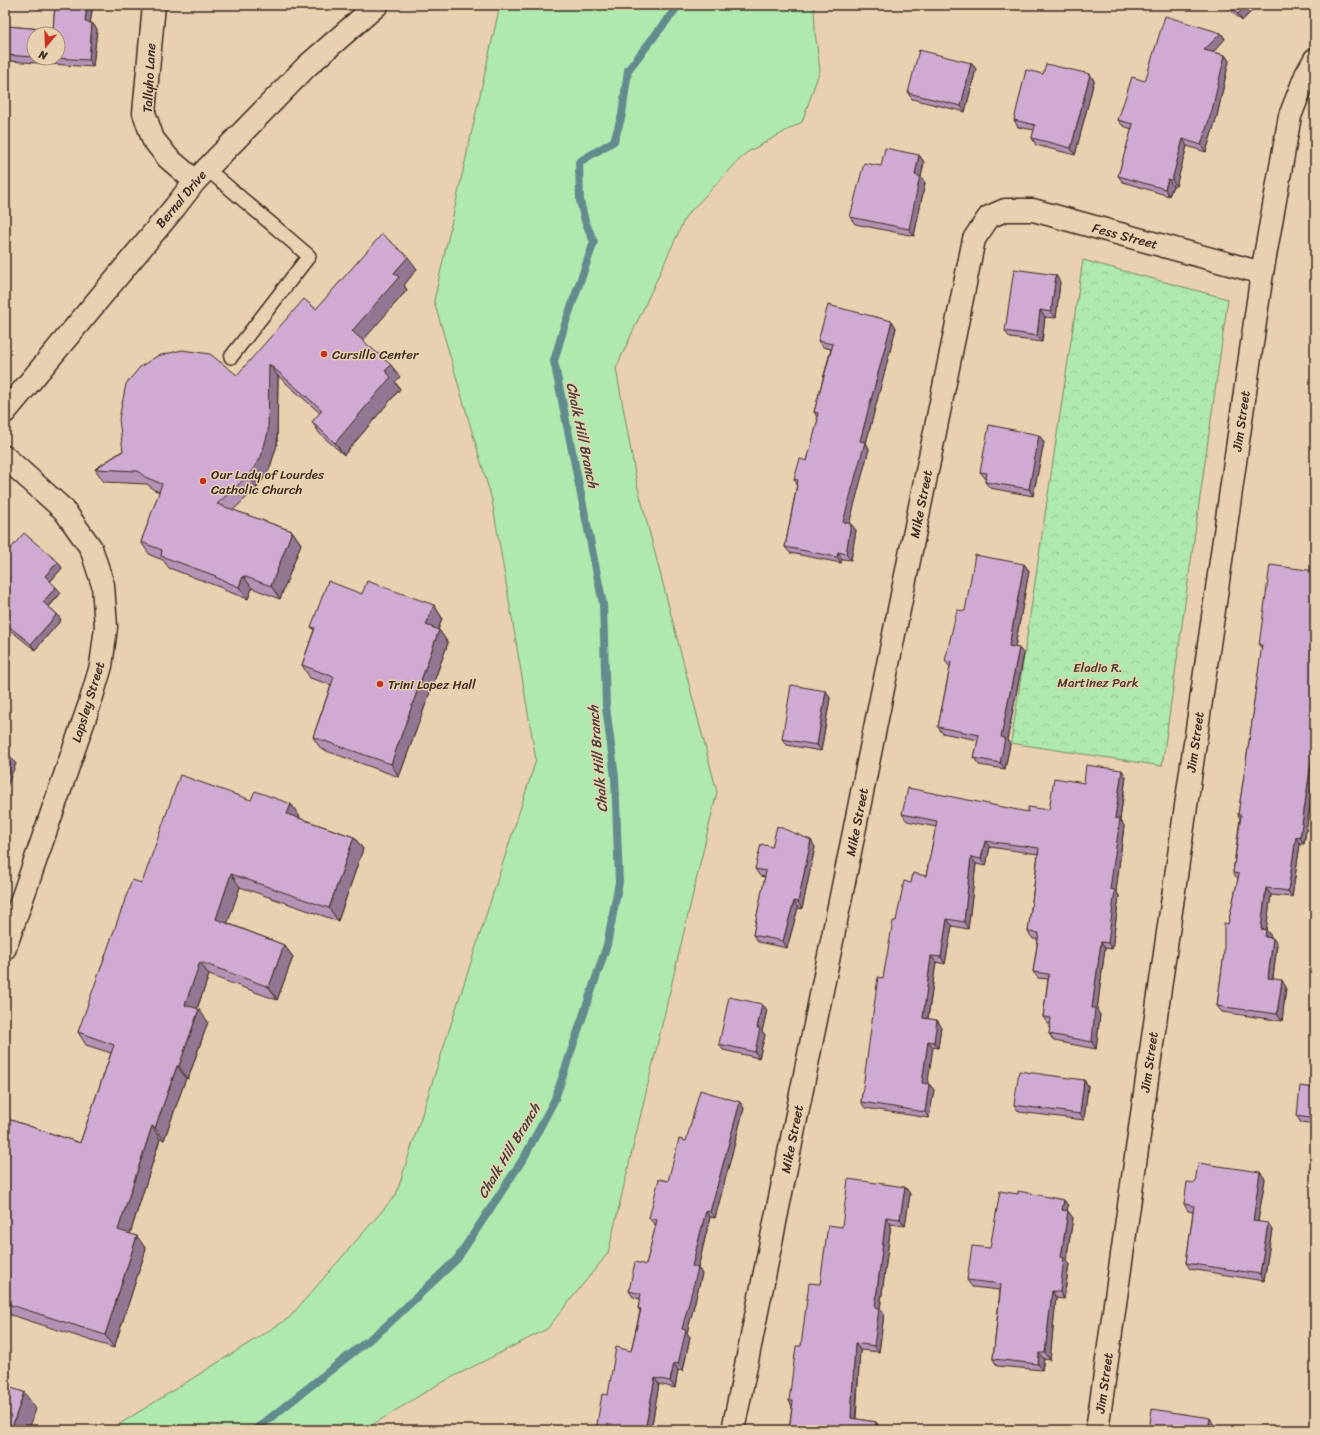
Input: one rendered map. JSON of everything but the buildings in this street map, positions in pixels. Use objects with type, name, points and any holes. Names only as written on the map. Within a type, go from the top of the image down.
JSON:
[{"type":"street","name":"Tallyho Lane","points":[[154,5],[144,113],[153,139],[168,158],[201,175]]},
{"type":"street","name":"Bernal Drive","points":[[5,412],[201,175],[307,66],[377,5]]},
{"type":"street","name":"Jim Street","points":[[1097,1430],[1262,273],[1290,116],[1306,75],[1315,59]]},
{"type":"street","name":"Fess Street","points":[[989,217],[1005,210],[1033,210],[1262,273]]},
{"type":"street","name":"Mike Street","points":[[734,1430],[974,240],[989,217]]},
{"type":"street","name":"Lapsley Street","points":[[5,457],[64,510],[91,548],[103,585],[106,627],[101,666],[90,703],[5,948]]},
{"type":"lane","points":[[201,175],[309,256],[231,357]]},
{"type":"green space","points":[[500,5],[815,5],[815,32],[820,70],[802,122],[746,153],[686,216],[616,368],[637,484],[717,792],[608,1253],[547,1329],[435,1386],[364,1430],[110,1430],[289,1318],[396,1195],[536,760],[492,500],[434,301]]},
{"type":"green space","name":"Eladio R. Martinez Park","points":[[1083,260],[1228,299],[1162,766],[1011,743]]},
{"type":"waterway","name":"Chalk Hill Branch","points":[[255,1430],[385,1327],[457,1259],[525,1156],[555,1099],[607,945],[619,882],[615,777],[606,707],[603,604],[554,361],[564,327],[594,242],[585,221],[580,201],[579,162],[614,141],[622,115],[628,70],[675,10],[677,5]]},
{"type":"place","name":"Cursillo Center","points":[[324,354]]},
{"type":"place","name":"Our Lady of Lourdes Catholic Church","points":[[203,481]]},
{"type":"place","name":"Trini Lopez Hall","points":[[380,684]]}]
